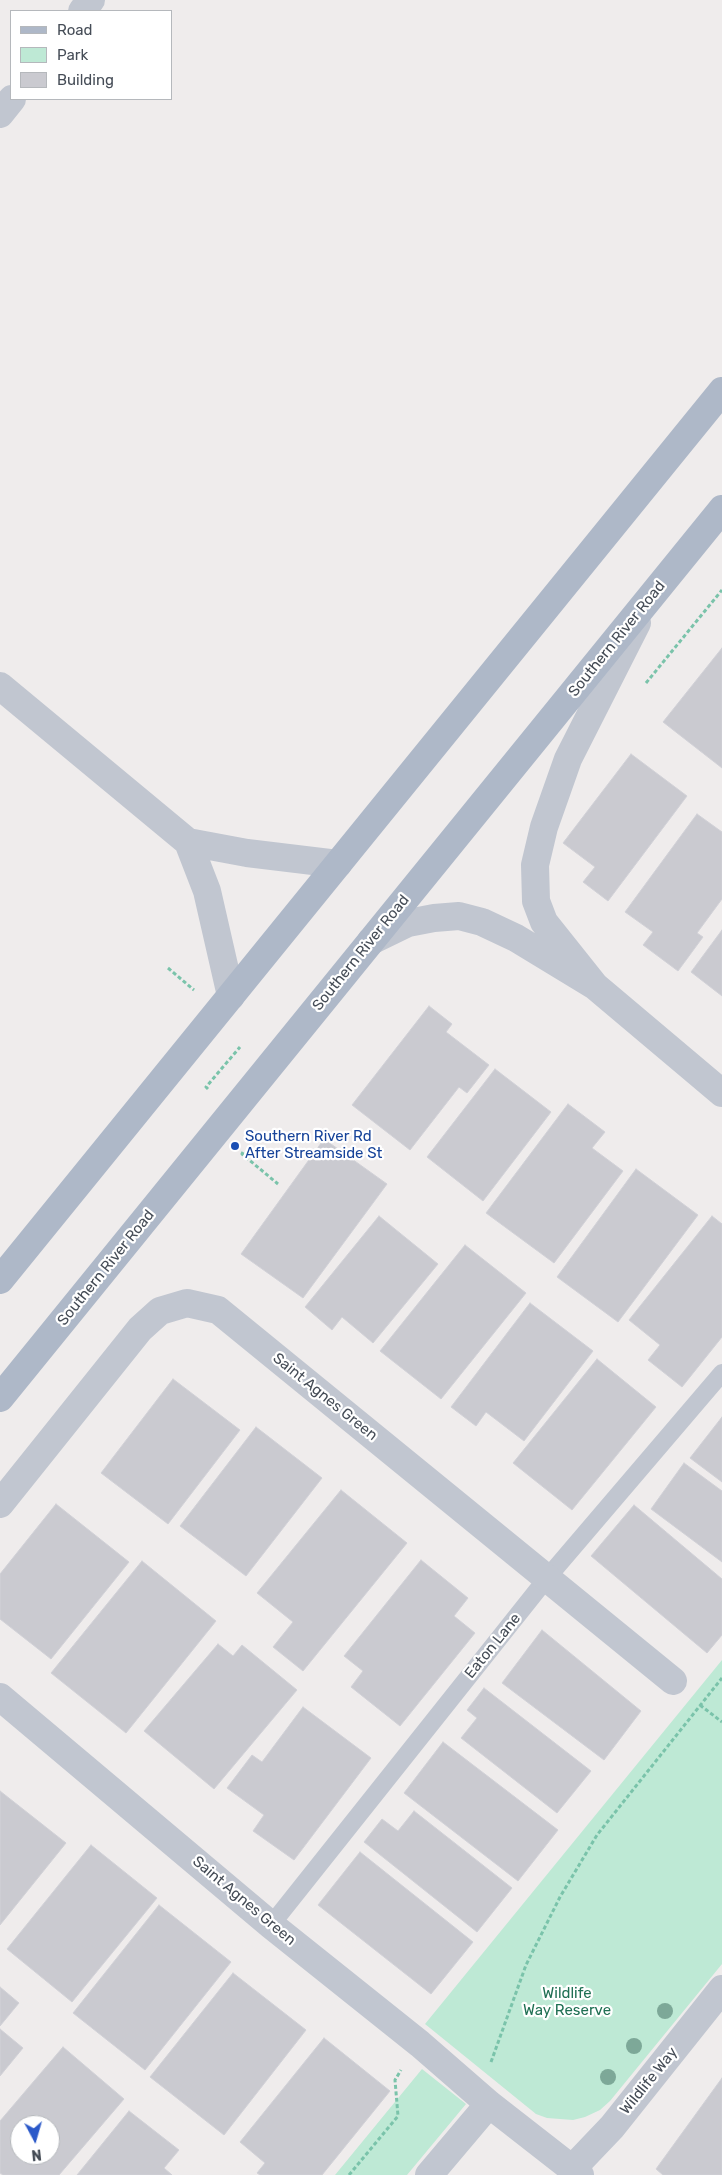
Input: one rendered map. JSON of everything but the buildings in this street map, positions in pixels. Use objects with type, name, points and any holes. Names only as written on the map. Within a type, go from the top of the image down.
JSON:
[{"type":"main road","points":[[0,1280],[722,391]]},
{"type":"main road","name":"Southern River Road","points":[[0,1398],[646,605],[722,508]]},
{"type":"street","points":[[83,10],[91,0]]},
{"type":"street","points":[[0,114],[11,100]]},
{"type":"street","points":[[595,986],[544,922],[536,901],[535,866],[544,827],[568,759],[646,605]]},
{"type":"street","points":[[0,686],[188,842],[207,891],[231,996]]},
{"type":"street","points":[[188,842],[247,853],[338,864]]},
{"type":"street","points":[[371,941],[408,923],[434,918],[459,916],[482,922],[516,938],[595,986],[722,1094]]},
{"type":"street","name":"Saint Agnes Green","points":[[0,1504],[140,1329],[160,1311],[187,1303],[218,1310],[673,1681]]},
{"type":"street","name":"Saint Agnes Green","points":[[0,1697],[271,1924],[420,2044],[489,2104],[576,2172]]},
{"type":"street","name":"Wildlife Way","points":[[576,2172],[722,1989]]},
{"type":"street","points":[[429,2175],[489,2104]]},
{"type":"lane","name":"Eaton Lane","points":[[271,1924],[547,1578],[722,1373]]},
{"type":"path","points":[[490,2066],[526,1965],[560,1897],[597,1835],[722,1678]]},
{"type":"path","points":[[700,1705],[722,1722]]},
{"type":"path","points":[[349,2175],[398,2116],[395,2080],[402,2068]]},
{"type":"green space","name":"Wildlife Way Reserve","points":[[722,1660],[722,1964],[610,2101],[600,2110],[573,2120],[547,2118],[536,2114],[425,2024]]},
{"type":"green space","points":[[422,2069],[466,2104],[407,2175],[335,2175]]},
{"type":"place","name":"Southern River Rd After Streamside St","points":[[235,1146]]}]
